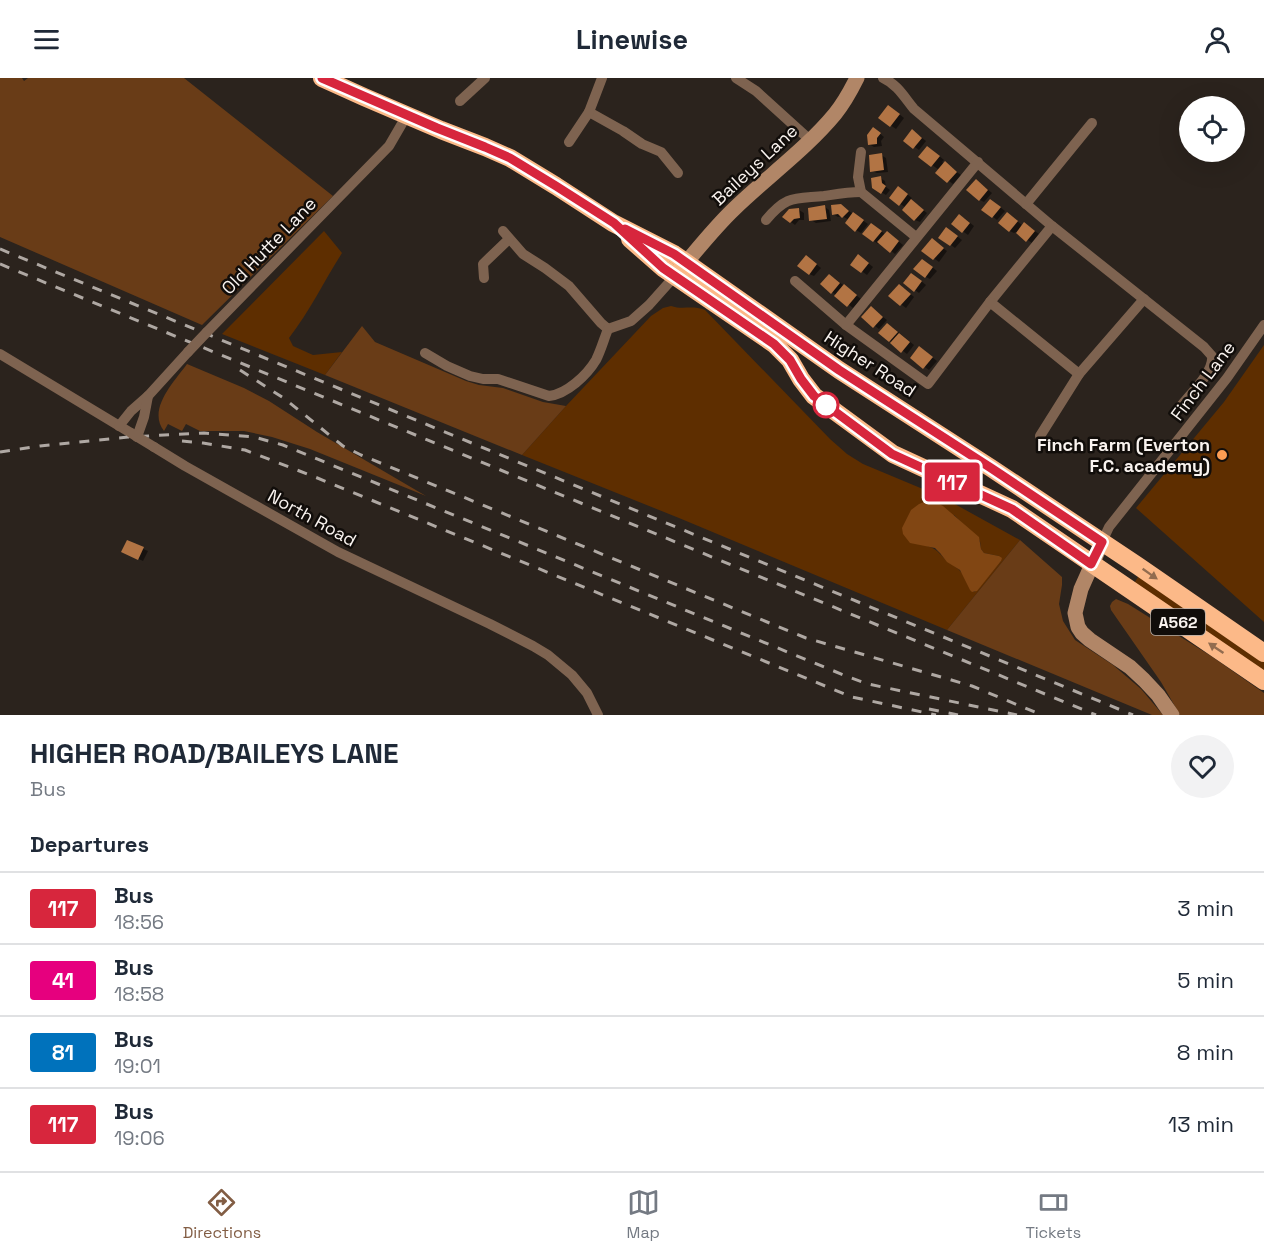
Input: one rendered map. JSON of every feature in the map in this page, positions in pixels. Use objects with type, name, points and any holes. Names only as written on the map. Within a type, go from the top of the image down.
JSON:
[{"type":"highway","name":"Higher Road","points":[[322,78],[510,158],[614,223],[674,254],[839,370],[991,468],[1264,653]]},
{"type":"highway","name":"Higher Road","points":[[614,223],[663,268],[774,344],[790,360],[814,396],[892,454],[1012,509],[1264,681]]},
{"type":"street","points":[[460,102],[485,78]]},
{"type":"street","points":[[569,142],[590,112],[602,78]]},
{"type":"street","points":[[736,78],[756,91],[810,140]]},
{"type":"street","name":"Baileys Lane","points":[[675,277],[701,244],[734,209],[810,140],[836,113],[857,78]]},
{"type":"street","points":[[883,78],[894,84],[914,109],[1052,226],[1204,347],[1212,356],[1213,362],[1210,370],[1181,406]]},
{"type":"street","points":[[590,112],[642,144],[662,152],[678,173]]},
{"type":"street","name":"Old Hutte Lane","points":[[119,426],[207,332],[389,146],[407,115]]},
{"type":"street","points":[[1026,204],[1092,123]]},
{"type":"street","points":[[861,152],[858,177],[861,192]]},
{"type":"street","points":[[846,325],[978,162]]},
{"type":"street","points":[[766,220],[774,210],[796,198],[861,192],[916,237]]},
{"type":"street","points":[[795,281],[846,325],[928,384],[990,302],[1052,226]]},
{"type":"street","points":[[484,278],[483,264],[506,235],[523,254],[569,286],[608,329]]},
{"type":"street","points":[[608,329],[631,321],[675,277]]},
{"type":"street","points":[[1040,436],[1079,374],[1144,299]]},
{"type":"street","points":[[990,302],[1079,374]]},
{"type":"street","name":"Finch Lane","points":[[1102,542],[1109,528],[1227,378],[1264,325]]},
{"type":"street","points":[[425,353],[470,376],[483,379],[498,378],[549,396],[562,393],[570,388],[589,369],[598,357],[608,329]]},
{"type":"street","name":"North Road","points":[[0,354],[185,466],[338,552],[496,627],[540,651],[562,666],[579,683],[594,704],[598,715]]},
{"type":"street","name":"Old Hutte Lane","points":[[135,434],[144,417],[148,396]]},
{"type":"street","points":[[1102,542],[1081,589],[1075,613],[1078,627],[1090,640],[1130,667],[1144,680],[1172,715]]},
{"type":"shaded area","points":[[0,78],[22,78],[24,81],[28,78],[184,78],[333,196],[202,325],[0,237]]},
{"type":"shaded area","points":[[324,231],[342,253],[289,338],[293,346],[313,355],[342,352],[325,375],[222,334]]},
{"type":"shaded area","points":[[671,306],[705,310],[847,454],[863,464],[942,497],[1020,540],[947,630],[522,455],[651,316]],"holes":[[[954,515],[980,541],[984,553],[999,556],[1001,561],[974,592],[959,569],[927,546]]]},
{"type":"shaded area","points":[[362,326],[375,342],[466,381],[503,388],[543,402],[566,406],[522,455],[325,375]]},
{"type":"shaded area","name":"Finch Farm (Everton F.C. academy)","points":[[1264,345],[1264,622],[1136,508],[1224,402]]},
{"type":"shaded area","points":[[187,364],[269,401],[426,496],[310,449],[272,437],[244,431],[200,431],[186,424],[182,431],[168,424],[164,431],[160,423],[160,405]]},
{"type":"shaded area","points":[[927,501],[943,506],[979,537],[984,553],[1002,558],[977,591],[970,590],[960,570],[947,562],[935,548],[910,543],[903,534],[902,528],[911,510]]},
{"type":"shaded area","points":[[1020,540],[1062,577],[1059,604],[1063,621],[1075,640],[1113,665],[1141,689],[1163,715],[1152,715],[947,630]]},
{"type":"shaded area","points":[[1140,574],[1264,662],[1264,675],[1133,585]]},
{"type":"shaded area","points":[[1116,599],[1128,604],[1211,656],[1264,693],[1264,715],[1180,715],[1161,682],[1111,610],[1110,606]]},
{"type":"building","points":[[888,105],[900,114],[890,127],[878,118]]},
{"type":"building","points":[[873,127],[881,133],[877,138],[877,144],[868,145],[867,135]]},
{"type":"building","points":[[912,129],[922,138],[913,149],[903,141]]},
{"type":"building","points":[[927,146],[940,156],[931,167],[918,157]]},
{"type":"building","points":[[882,153],[884,170],[870,172],[869,155]]},
{"type":"building","points":[[945,161],[957,172],[947,183],[935,173]]},
{"type":"building","points":[[881,176],[882,183],[886,186],[881,194],[872,188],[871,178]]},
{"type":"building","points":[[976,179],[988,190],[979,201],[966,190]]},
{"type":"building","points":[[898,186],[908,194],[899,206],[889,198]]},
{"type":"building","points":[[911,199],[924,210],[914,221],[902,210]]},
{"type":"building","points":[[990,199],[1001,207],[992,218],[981,210]]},
{"type":"building","points":[[841,204],[849,211],[842,218],[838,214],[832,215],[831,205]]},
{"type":"building","points":[[825,205],[827,219],[809,221],[808,208]]},
{"type":"building","points":[[799,208],[800,218],[790,223],[782,217],[789,209]]},
{"type":"building","points":[[853,212],[864,220],[855,232],[845,223]]},
{"type":"building","points":[[1007,212],[1018,221],[1009,232],[998,223]]},
{"type":"building","points":[[959,214],[970,223],[962,233],[951,224]]},
{"type":"building","points":[[1024,222],[1035,231],[1026,242],[1016,233]]},
{"type":"building","points":[[871,223],[882,231],[873,242],[862,234]]},
{"type":"building","points":[[946,227],[958,236],[950,246],[938,238]]},
{"type":"building","points":[[887,231],[899,241],[890,253],[877,242]]},
{"type":"building","points":[[932,238],[944,248],[933,260],[921,251]]},
{"type":"building","points":[[858,254],[869,263],[861,273],[850,265]]},
{"type":"building","points":[[806,255],[817,264],[809,275],[797,266]]},
{"type":"building","points":[[922,259],[933,267],[925,278],[913,269]]},
{"type":"building","points":[[911,273],[922,281],[914,292],[903,283]]},
{"type":"building","points":[[829,274],[840,283],[831,294],[820,284]]},
{"type":"building","points":[[844,284],[857,295],[847,307],[834,296]]},
{"type":"building","points":[[899,284],[911,294],[900,306],[888,296]]},
{"type":"building","points":[[871,306],[883,317],[873,328],[861,317]]},
{"type":"building","points":[[887,323],[898,332],[889,342],[878,333]]},
{"type":"building","points":[[899,333],[910,342],[901,353],[890,343]]},
{"type":"building","points":[[919,346],[933,357],[923,369],[910,358]]},
{"type":"building","points":[[127,540],[144,547],[138,560],[121,552]]},
{"type":"railway","points":[[0,249],[1133,715]]},
{"type":"railway","points":[[0,264],[1096,715]]},
{"type":"railway","points":[[240,370],[285,399],[343,446],[361,455],[806,638],[972,686],[1042,715]]},
{"type":"railway","points":[[0,452],[128,437],[204,433],[254,437],[283,445],[846,676],[868,684],[1017,715]]},
{"type":"railway","points":[[182,441],[245,450],[852,697],[936,715]]},
{"type":"railway","points":[[929,709],[958,715]]},
{"type":"bus line","name":"117","points":[[322,78],[510,158],[531,170],[614,223],[663,268],[774,344],[790,360],[814,396],[892,454],[1012,509],[1091,564],[1102,542],[839,370],[674,254],[625,229]]},
{"type":"place","name":"Finch Farm (Everton F.C. academy)","points":[[1222,455]]}]
